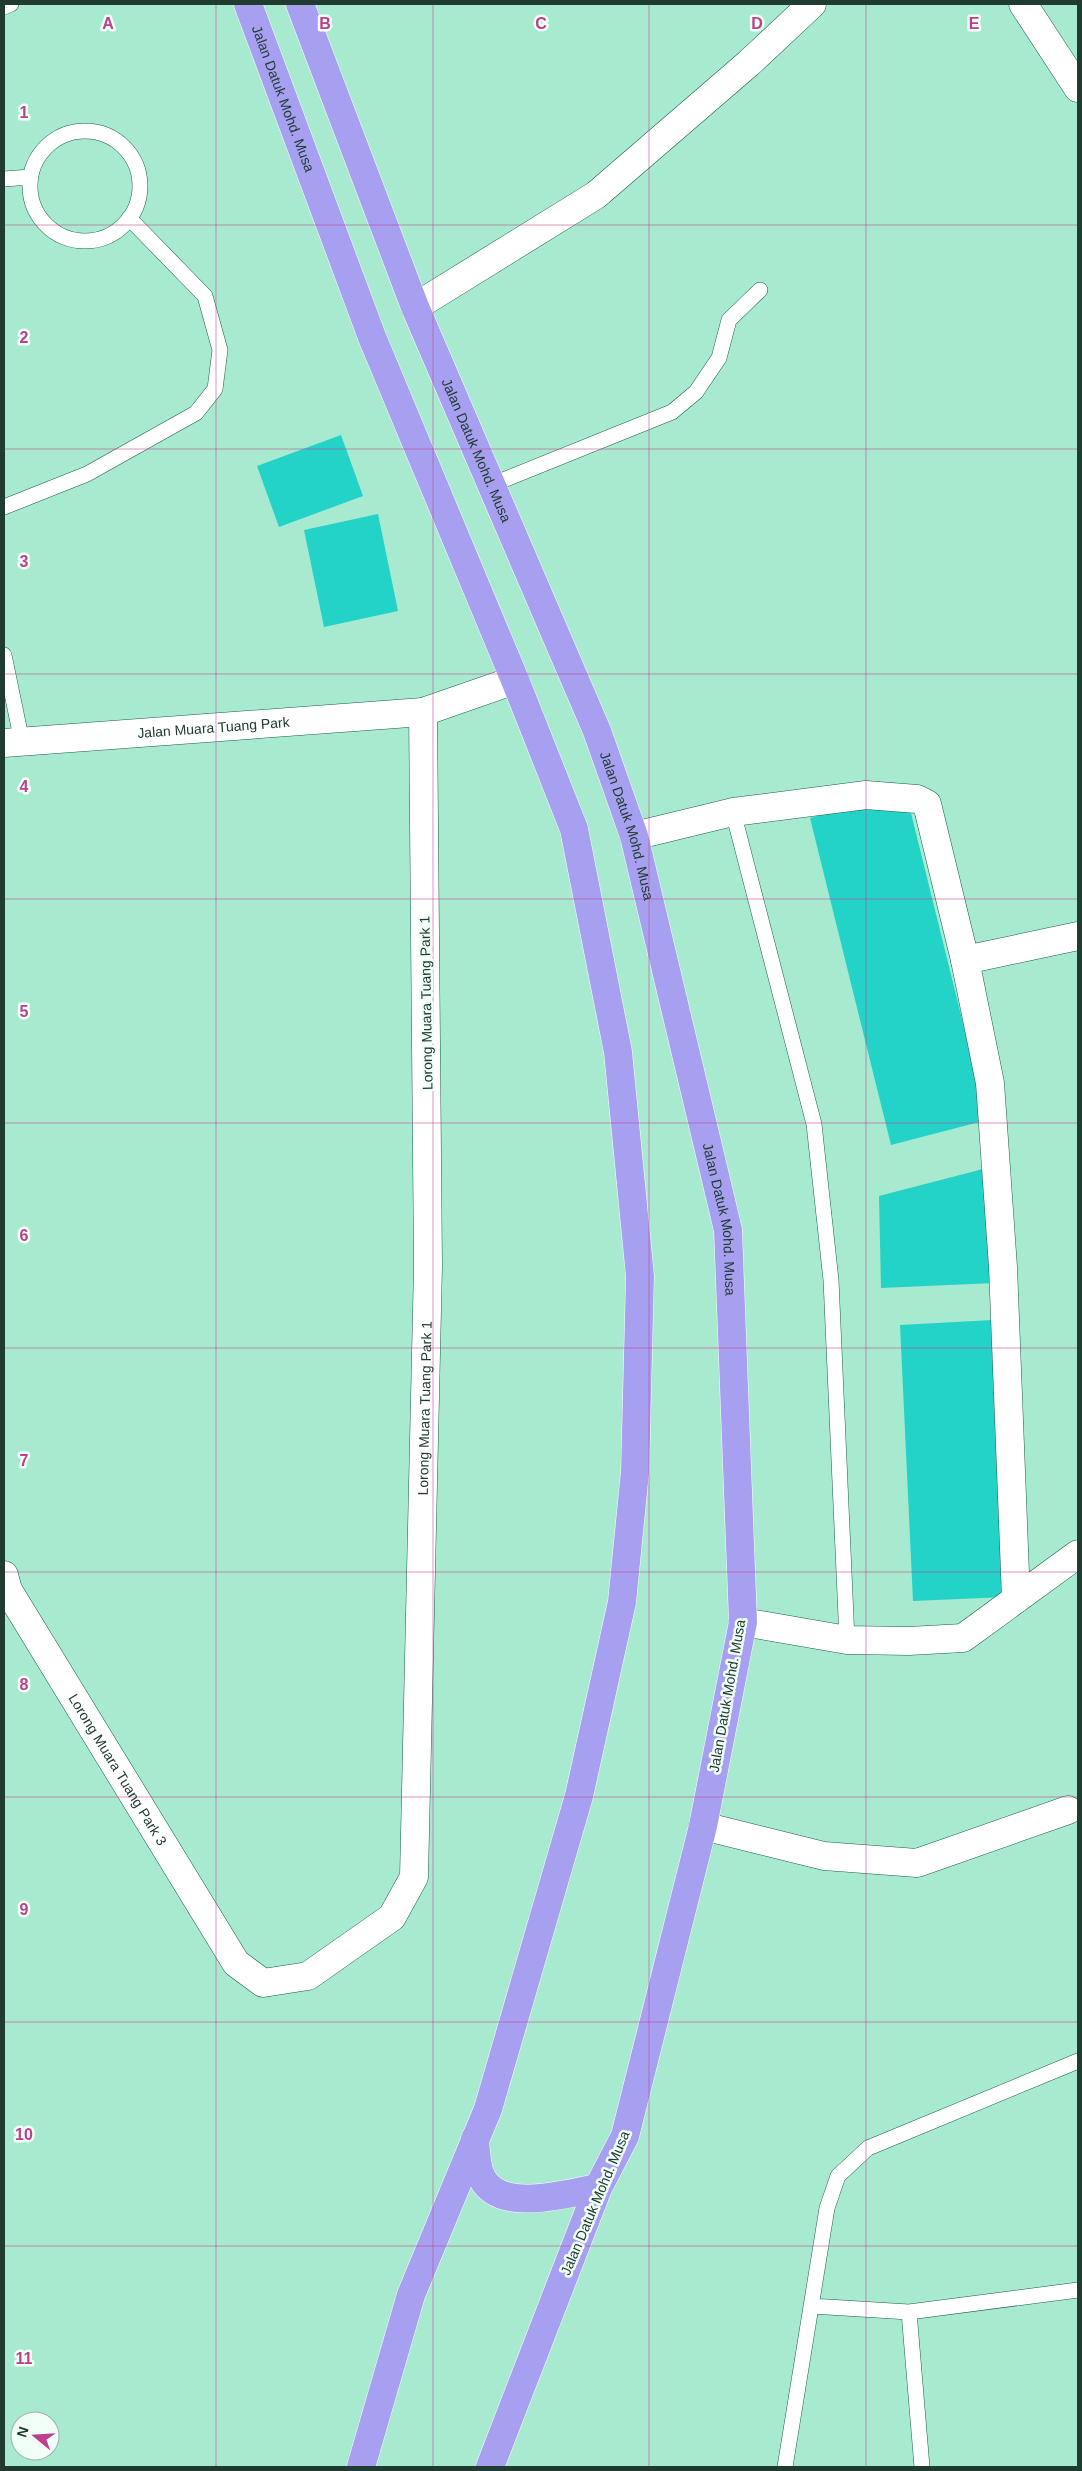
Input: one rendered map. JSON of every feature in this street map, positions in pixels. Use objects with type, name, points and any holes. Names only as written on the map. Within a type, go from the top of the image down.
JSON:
[{"type":"highway","name":"Jalan Datuk Mohd. Musa","points":[[248,4],[372,337],[515,680],[574,829],[618,1052],[640,1276],[635,1472],[622,1602],[579,1796],[488,2109],[411,2295],[361,2467]]},
{"type":"highway","name":"Jalan Datuk Mohd. Musa","points":[[300,4],[415,307],[597,731],[634,836],[728,1230],[743,1622],[703,1826],[625,2136],[598,2188],[490,2467]]},
{"type":"highway","points":[[475,2139],[477,2160],[482,2178],[499,2193],[519,2199],[598,2188]]},
{"type":"street","points":[[415,307],[596,195],[749,63],[812,4]]},
{"type":"street","points":[[1023,4],[1078,88]]},
{"type":"street","name":"Jalan Muara Tuang Park","points":[[13,743],[423,712],[515,680]]},
{"type":"street","name":"Lorong Muara Tuang Park 1","points":[[236,1963],[263,1983],[308,1976],[392,1917],[414,1877],[428,1266],[423,712]]},
{"type":"street","points":[[634,836],[733,812],[866,795],[917,799],[927,804],[965,960],[990,1083],[1003,1267],[1016,1599]]},
{"type":"street","points":[[965,960],[1078,936]]},
{"type":"street","points":[[743,1622],[847,1640],[908,1641],[963,1638],[1078,1554]]},
{"type":"street","name":"Lorong Muara Tuang Park 3","points":[[4,1574],[8,1590],[236,1963]]},
{"type":"street","points":[[703,1826],[824,1856],[917,1863],[1068,1810]]},
{"type":"lane","points":[[4,7],[11,4]]},
{"type":"lane","points":[[80,130],[97,132],[114,138],[128,151],[136,166],[140,184],[138,202],[129,218],[116,231],[99,239],[81,241],[64,237],[48,227],[36,213],[30,196],[30,177],[36,160],[47,146],[62,135],[80,130]]},
{"type":"lane","points":[[4,179],[30,177]]},
{"type":"lane","points":[[4,507],[87,474],[196,412],[214,389],[220,350],[205,296],[129,218]]},
{"type":"lane","points":[[491,485],[672,412],[696,392],[719,358],[729,320],[760,290]]},
{"type":"lane","points":[[4,654],[13,743]]},
{"type":"lane","points":[[733,812],[814,1124],[831,1280],[847,1640]]},
{"type":"lane","points":[[785,2467],[827,2208],[838,2176],[868,2148],[1078,2061]]},
{"type":"lane","points":[[811,2306],[909,2312],[1078,2290]]},
{"type":"lane","points":[[909,2312],[922,2467]]},
{"type":"building","points":[[341,435],[363,496],[279,527],[257,466]]},
{"type":"building","points":[[378,514],[398,611],[324,627],[304,530]]},
{"type":"building","points":[[860,805],[911,813],[987,1120],[891,1145],[810,818]]},
{"type":"building","points":[[983,1169],[995,1283],[881,1288],[879,1196]]},
{"type":"building","points":[[993,1320],[1006,1597],[913,1601],[900,1325]]}]
